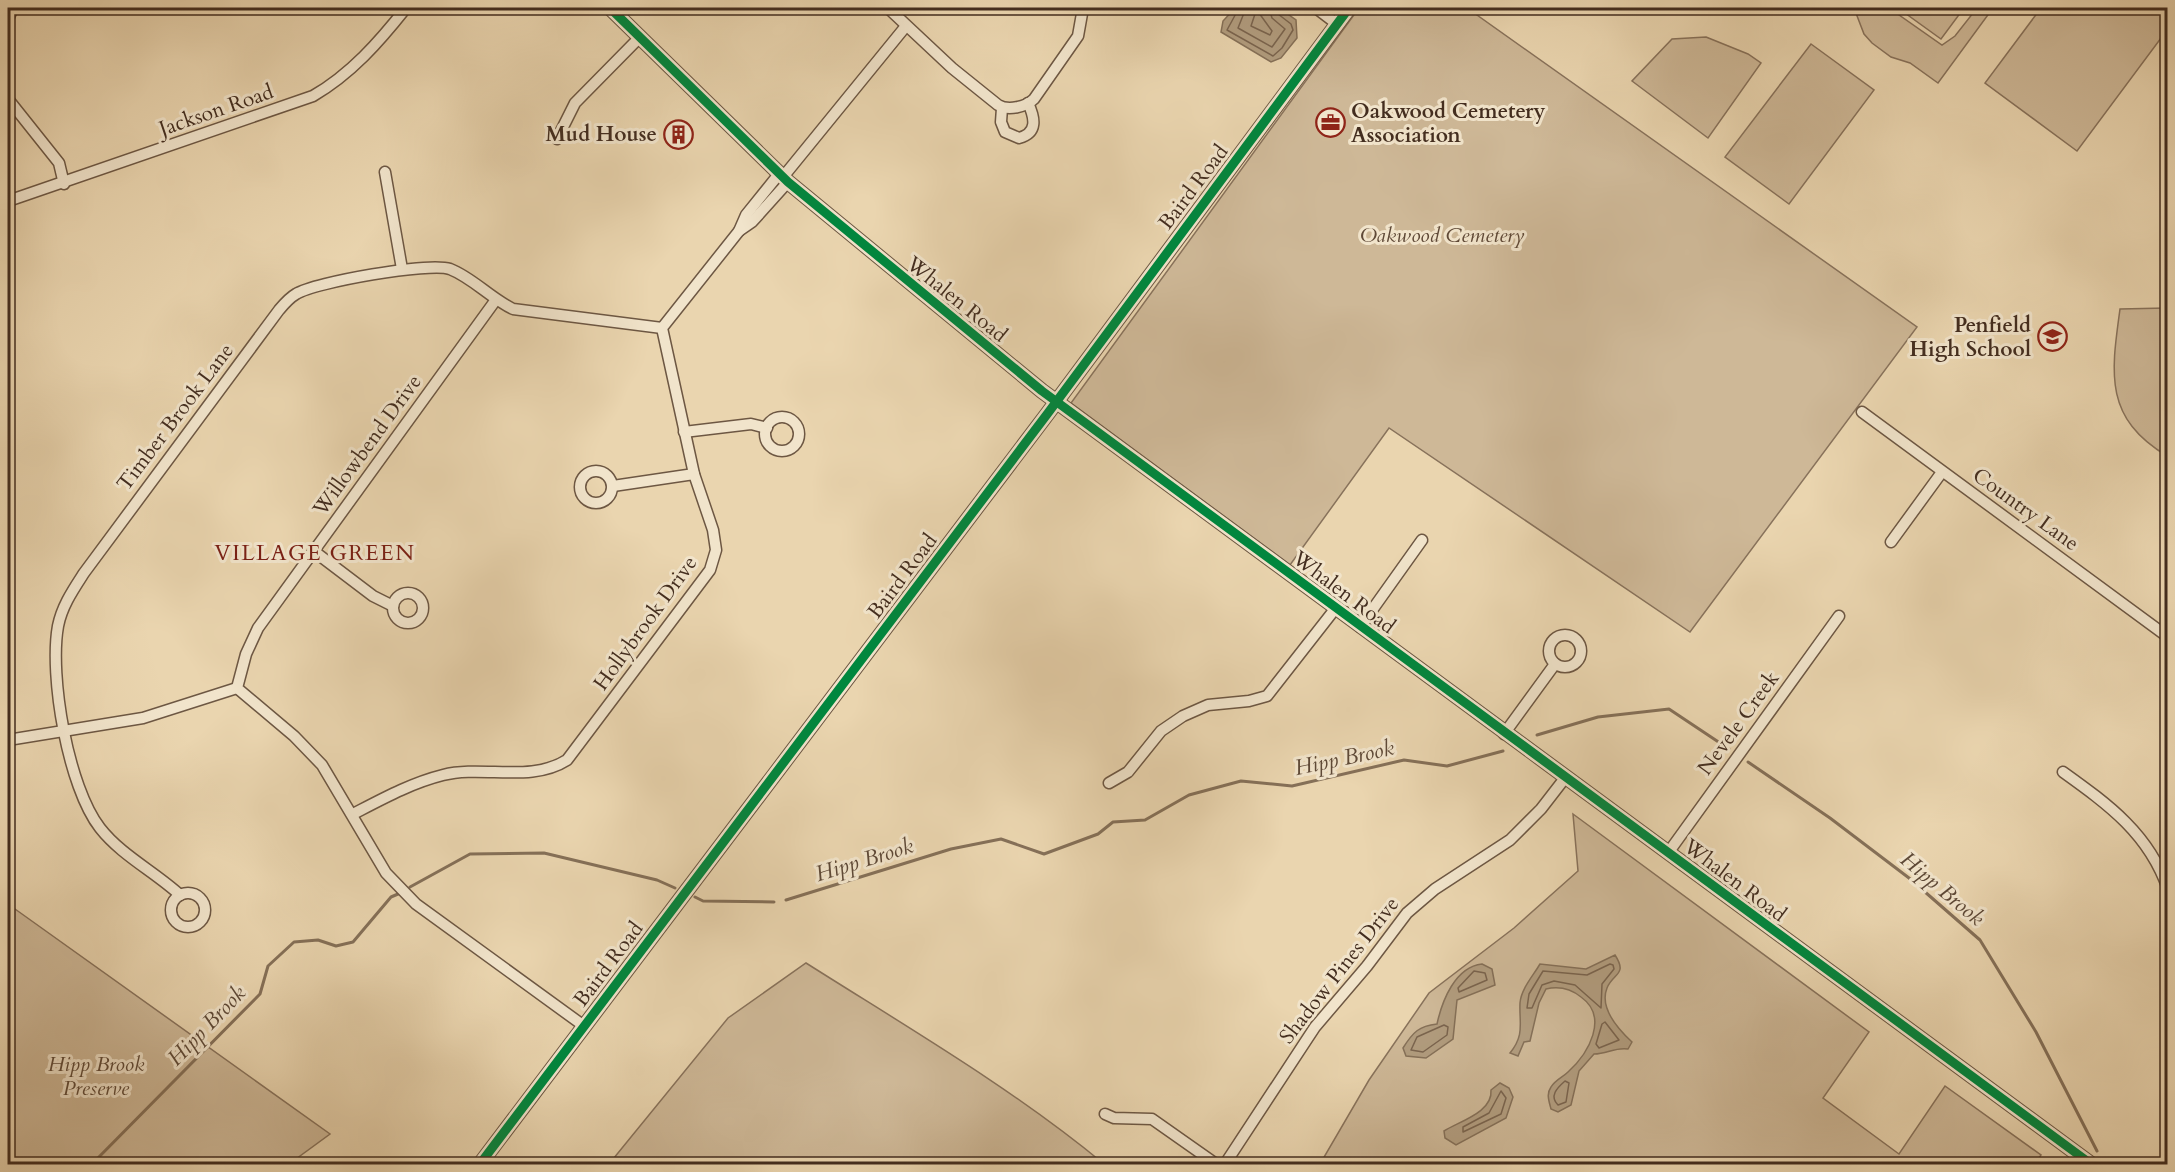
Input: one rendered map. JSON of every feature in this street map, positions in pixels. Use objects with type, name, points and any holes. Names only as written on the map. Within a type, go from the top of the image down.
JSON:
[{"type":"street","points":[[8,19],[13,8]]},
{"type":"street","name":"Jackson Road","points":[[8,201],[64,184],[313,96],[327,88],[374,49],[406,8]]},
{"type":"street","name":"Whalen Road","points":[[610,8],[783,177],[1056,402],[2091,1164]]},
{"type":"street","points":[[888,8],[1002,108],[1029,104],[1071,49],[1082,24],[1083,8]]},
{"type":"street","points":[[1316,8],[1337,24]]},
{"type":"street","name":"Baird Road","points":[[480,1164],[1056,402],[1349,8]]},
{"type":"street","points":[[662,328],[739,231],[752,222],[783,177],[906,26]]},
{"type":"street","points":[[557,139],[574,103],[640,37]]},
{"type":"street","points":[[8,99],[59,163],[64,184]]},
{"type":"street","points":[[1002,108],[1001,122],[1005,132],[1019,138],[1028,135],[1034,126],[1034,116],[1029,104]]},
{"type":"street","points":[[386,172],[402,269]]},
{"type":"street","name":"Timber Brook Lane","points":[[180,895],[117,845],[100,828],[83,796],[64,732],[56,659],[58,625],[67,598],[84,573],[286,301],[315,286],[402,269],[438,266],[449,269],[495,301],[527,312],[662,328]]},
{"type":"street","name":"Willowbend Drive","points":[[237,688],[246,654],[258,628],[495,301]]},
{"type":"street","name":"Hollybrook Drive","points":[[353,814],[412,786],[444,775],[486,771],[538,771],[567,760],[714,560],[716,550],[713,531],[694,474],[662,328]]},
{"type":"street","name":"Country Lane","points":[[1862,412],[2168,637]]},
{"type":"street","points":[[684,432],[751,424],[766,428]]},
{"type":"street","points":[[1891,542],[1942,472]]},
{"type":"street","points":[[613,486],[694,474]]},
{"type":"street","points":[[1360,627],[1422,540]]},
{"type":"street","points":[[315,552],[373,596],[393,606]]},
{"type":"street","points":[[1109,783],[1128,772],[1161,731],[1183,716],[1208,705],[1249,701],[1267,696],[1335,609]]},
{"type":"street","name":"Nevele Creek","points":[[1668,852],[1839,616]]},
{"type":"street","points":[[1504,734],[1555,664]]},
{"type":"street","points":[[8,740],[143,718],[237,688],[309,750],[322,765],[386,873],[416,904],[584,1026]]},
{"type":"street","points":[[2063,772],[2130,823],[2155,858],[2168,889]]},
{"type":"street","name":"Shadow Pines Drive","points":[[1225,1164],[1315,1027],[1367,966],[1407,913],[1435,889],[1510,840],[1541,809],[1565,778]]},
{"type":"street","points":[[1105,1114],[1114,1118],[1152,1119],[1216,1164]]},
{"type":"green space","name":"Oakwood Cemetery","points":[[1359,8],[1467,8],[1917,327],[1690,632],[1389,428],[1290,565],[1071,403]]},
{"type":"green space","points":[[1854,8],[1889,8],[1942,45],[1955,36],[1977,8],[1993,8],[1938,83],[1910,63],[1891,57],[1872,43],[1864,34]]},
{"type":"green space","points":[[1898,8],[1964,8],[1941,39]]},
{"type":"green space","points":[[2041,8],[2167,8],[2167,30],[2077,151],[1985,83]]},
{"type":"green space","points":[[1706,37],[1748,54],[1761,63],[1708,138],[1632,81],[1672,39]]},
{"type":"green space","points":[[1811,44],[1874,90],[1789,204],[1725,157]]},
{"type":"green space","points":[[2168,308],[2167,456],[2132,426],[2122,410],[2114,374],[2120,309]]},
{"type":"green space","points":[[1573,814],[1869,1032],[1823,1098],[1899,1154],[1945,1086],[2041,1155],[2035,1164],[1320,1164],[1369,1080],[1429,993],[1514,928],[1578,871]]},
{"type":"green space","name":"Hipp Brook Preserve","points":[[8,904],[330,1134],[289,1164],[8,1164]]},
{"type":"green space","points":[[806,963],[996,1084],[1104,1164],[609,1164],[728,1018]]},
{"type":"water","points":[[1235,8],[1279,8],[1296,20],[1297,38],[1281,58],[1271,62],[1221,32],[1223,21]]},
{"type":"water","points":[[1615,955],[1620,970],[1607,988],[1606,1003],[1616,1025],[1632,1042],[1628,1049],[1594,1054],[1579,1071],[1571,1105],[1558,1112],[1551,1109],[1548,1098],[1549,1090],[1576,1064],[1589,1045],[1595,1025],[1594,1014],[1589,1005],[1573,992],[1560,988],[1546,989],[1539,1003],[1530,1041],[1524,1042],[1518,1056],[1510,1053],[1518,1040],[1520,1003],[1523,993],[1540,964],[1586,969]]},
{"type":"water","points":[[1482,964],[1492,969],[1495,985],[1457,1000],[1453,1039],[1426,1058],[1406,1056],[1403,1048],[1413,1034],[1421,1028],[1437,1024],[1442,1005],[1457,978],[1464,971]]},
{"type":"water","points":[[1500,1083],[1509,1088],[1513,1097],[1506,1118],[1456,1145],[1445,1138],[1444,1131],[1474,1115],[1487,1104],[1491,1090]]},
{"type":"waterway","name":"Hipp Brook","points":[[1537,735],[1598,717],[1669,709],[1729,749]]},
{"type":"waterway","name":"Hipp Brook","points":[[786,900],[951,849],[1001,839],[1044,854],[1098,834],[1113,822],[1145,820],[1189,795],[1241,781],[1292,786],[1404,760],[1447,766],[1503,751]]},
{"type":"waterway","name":"Hipp Brook","points":[[1748,762],[1830,818],[1909,878],[1980,940],[2036,1032],[2097,1151]]},
{"type":"waterway","name":"Hipp Brook","points":[[410,887],[470,854],[544,853],[657,880],[675,888]]},
{"type":"waterway","name":"Hipp Brook","points":[[92,1164],[260,994],[268,966],[294,942],[318,940],[336,946],[353,942],[391,897],[398,894]]},
{"type":"waterway","name":"Hipp Brook","points":[[695,897],[703,901],[774,902]]},
{"type":"cycle path","points":[[610,8],[788,182],[1042,391],[2091,1164]]},
{"type":"cycle path","points":[[480,1164],[1048,413],[1349,8]]},
{"type":"place","name":"Oakwood Cemetery Association","points":[[1330,123]]},
{"type":"place","name":"Mud House","points":[[678,134]]},
{"type":"place","name":"Penfield High School","points":[[2052,337]]},
{"type":"district","name":"VILLAGE GREEN","points":[[315,552]]}]
